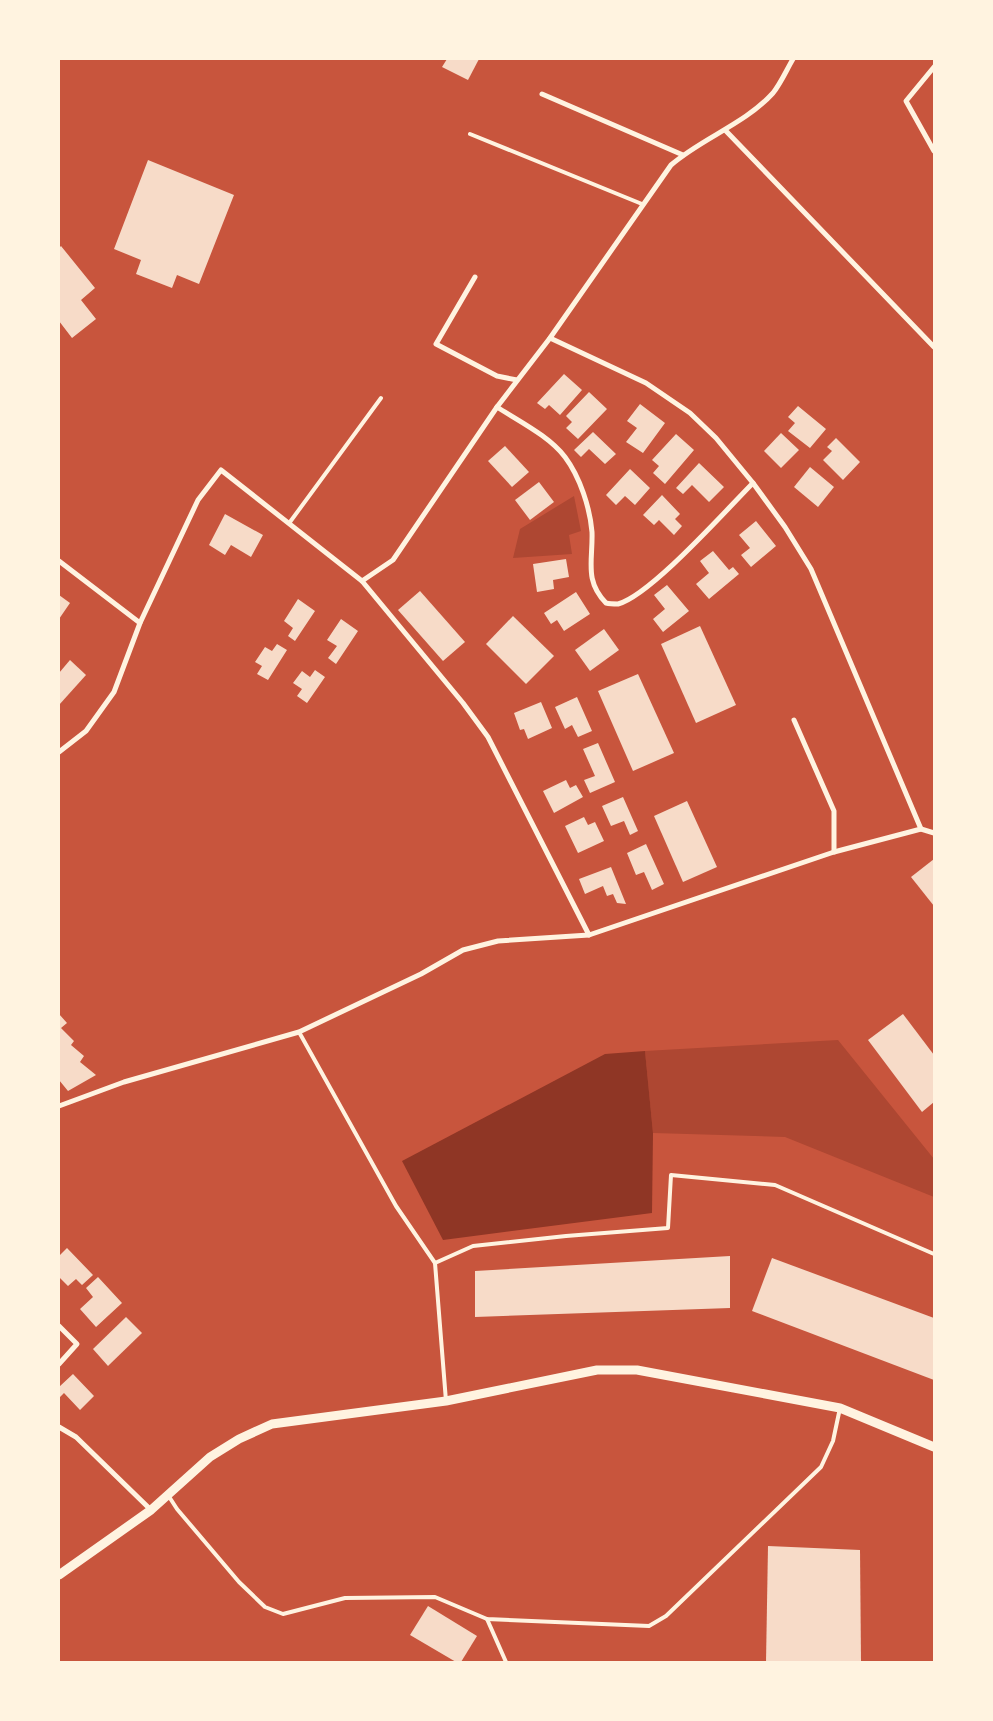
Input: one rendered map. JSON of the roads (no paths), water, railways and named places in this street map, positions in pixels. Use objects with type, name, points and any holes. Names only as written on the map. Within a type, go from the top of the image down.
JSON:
[{"type":"street","points":[[362,581],[393,560],[497,408],[550,338],[642,204],[671,166],[683,155],[726,131],[773,92],[793,59]]},
{"type":"street","points":[[934,67],[906,101],[934,151]]},
{"type":"street","points":[[542,94],[683,155]]},
{"type":"street","points":[[726,131],[934,347]]},
{"type":"street","points":[[475,277],[436,344],[497,376],[517,380]]},
{"type":"street","points":[[550,338],[646,383],[690,413],[716,438],[753,483],[785,527],[811,569],[921,830]]},
{"type":"street","points":[[497,408],[543,436],[565,457],[583,491],[592,531],[591,577],[596,593],[606,604],[617,604],[635,595],[674,562],[753,483]]},
{"type":"street","points":[[59,752],[86,732],[114,692],[140,623],[198,500],[221,470],[290,522],[362,581],[463,703],[488,737],[589,935]]},
{"type":"street","points":[[59,561],[140,623]]},
{"type":"street","points":[[794,720],[834,811],[834,852]]},
{"type":"street","points":[[59,1106],[124,1082],[299,1032],[422,974],[463,950],[498,941],[589,935],[834,852],[921,830],[934,833]]},
{"type":"street","points":[[59,1326],[77,1344],[59,1364]]},
{"type":"street","points":[[59,1575],[151,1510],[210,1457],[239,1439],[272,1424],[446,1401],[589,1371],[637,1370],[840,1408],[934,1447]]},
{"type":"street","points":[[59,1427],[76,1437],[151,1510]]},
{"type":"lane","points":[[470,134],[642,204]]},
{"type":"lane","points":[[290,522],[381,398]]},
{"type":"lane","points":[[299,1032],[396,1206],[435,1263],[446,1401]]},
{"type":"lane","points":[[435,1263],[473,1246],[668,1228],[671,1175],[775,1185],[934,1254]]},
{"type":"lane","points":[[168,1495],[239,1582],[264,1608],[283,1614],[345,1598],[435,1597],[487,1619],[649,1626],[666,1616],[821,1467],[833,1441],[840,1408]]},
{"type":"lane","points":[[487,1619],[506,1662]]}]
